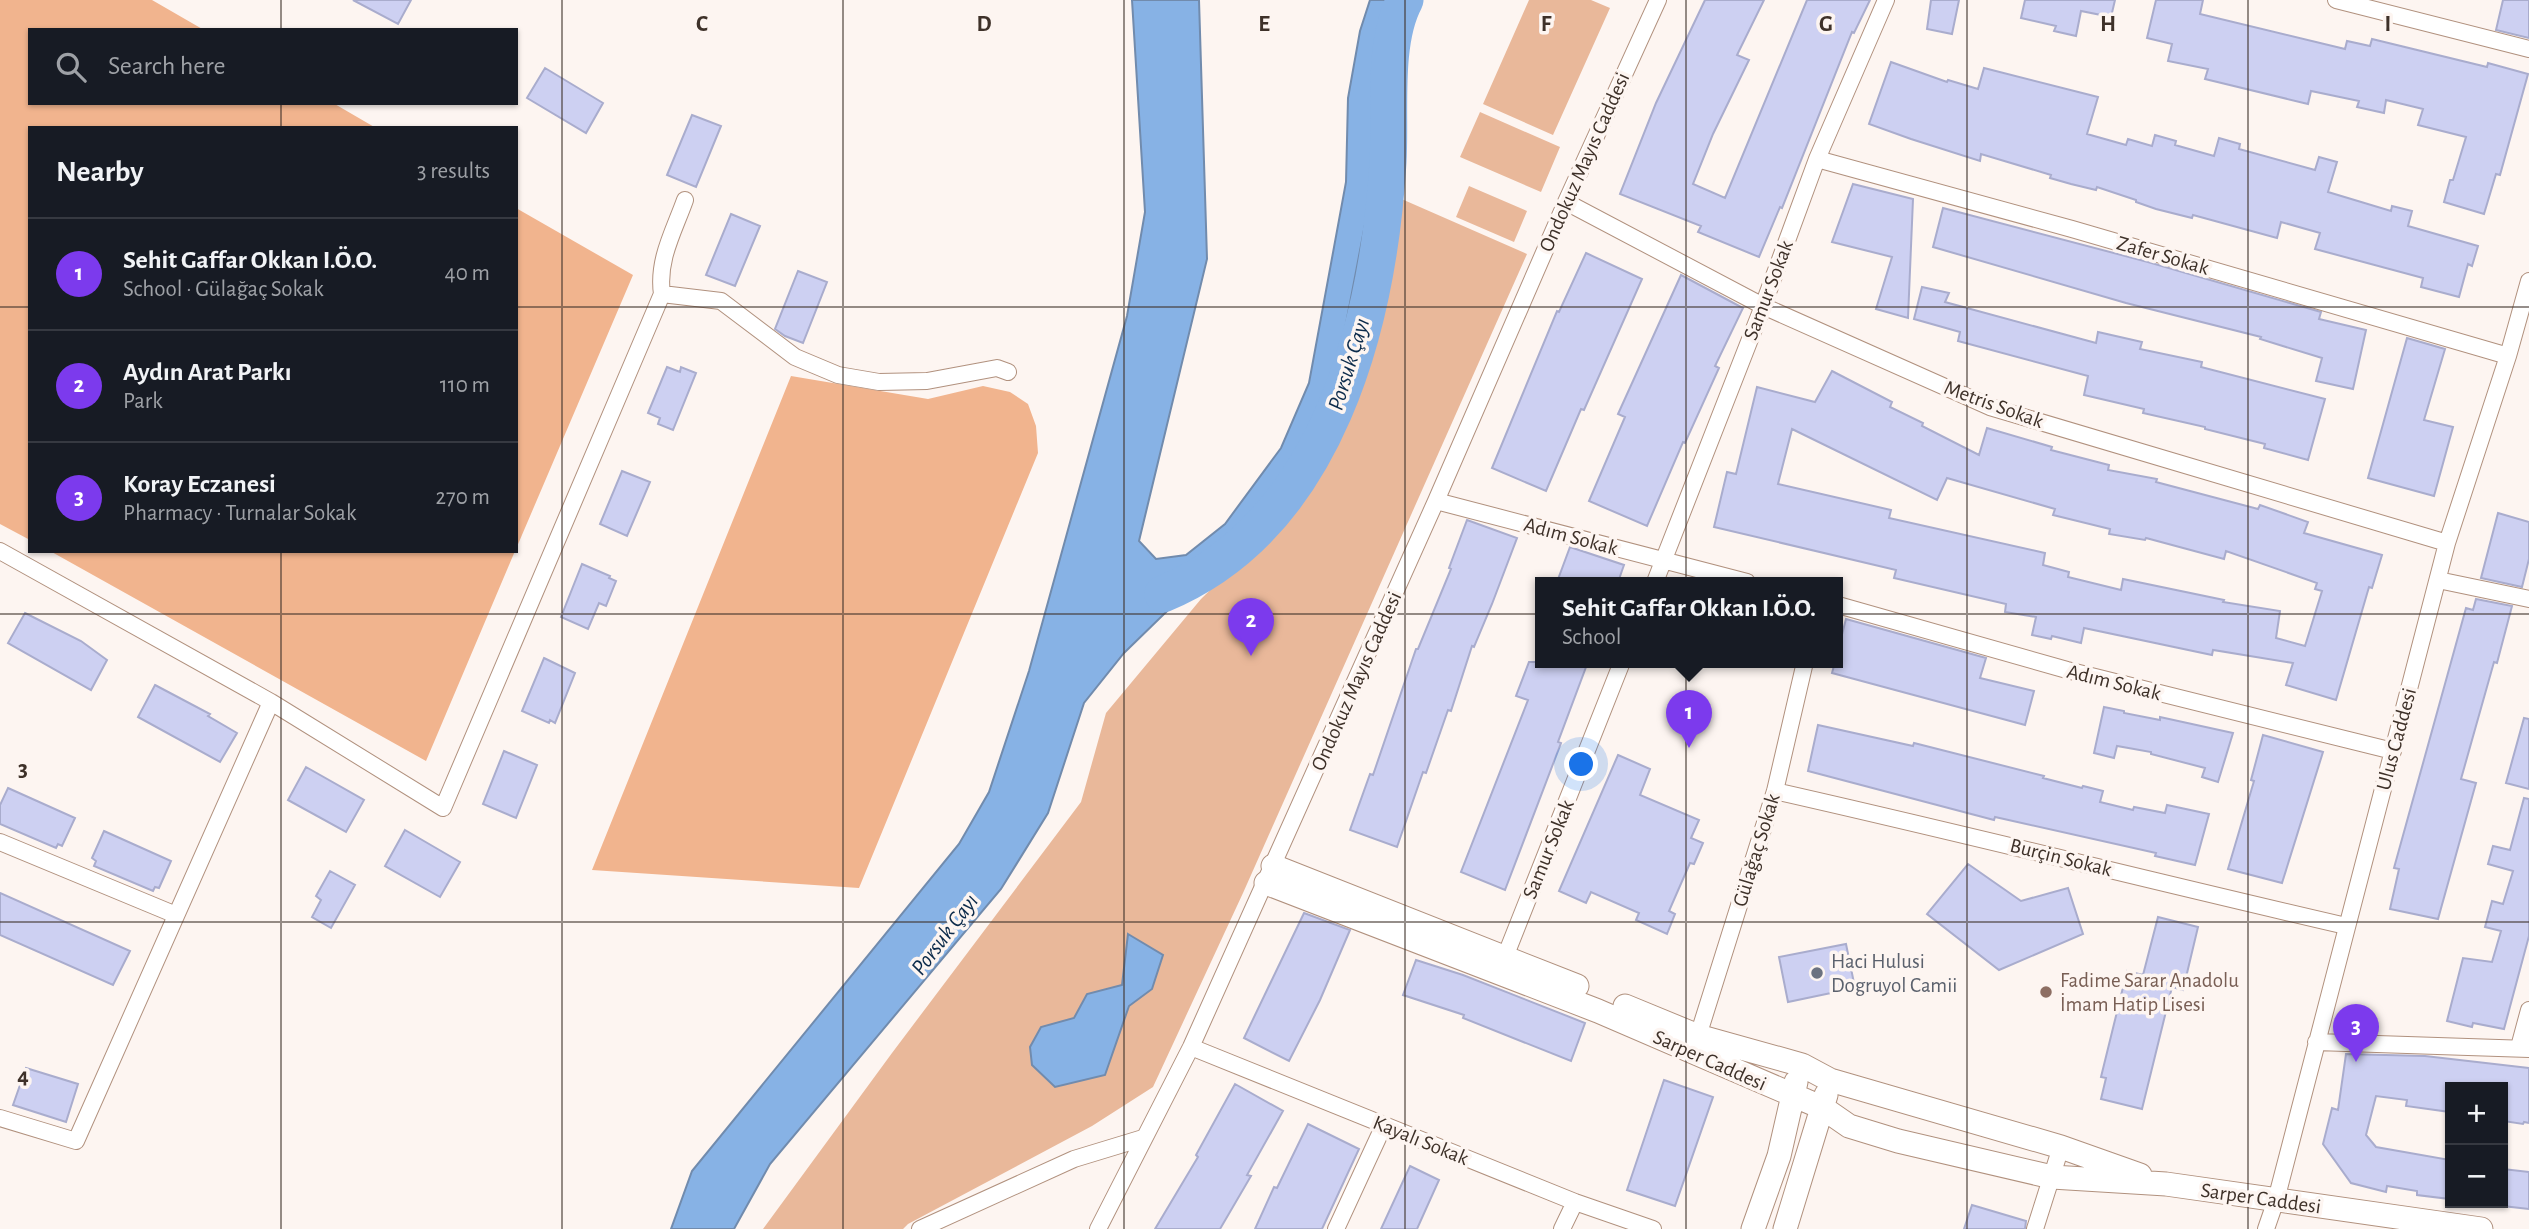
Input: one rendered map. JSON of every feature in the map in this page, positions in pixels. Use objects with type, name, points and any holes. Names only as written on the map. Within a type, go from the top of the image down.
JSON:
[{"type":"main road","name":"Sarper Caddesi","points":[[1270,874],[1505,957],[1698,1036],[1802,1065],[1830,1080],[2061,1147],[2166,1184]]},
{"type":"main road","name":"Sarper Caddesi","points":[[1270,874],[1823,1108],[1849,1126],[1898,1141],[2052,1177],[2166,1184],[2481,1229]]},
{"type":"main road","points":[[1753,1229],[1779,1156],[1802,1065]]},
{"type":"main road","points":[[1784,1229],[1830,1080]]},
{"type":"street","name":"Ondokuz Mayıs Caddesi","points":[[1098,1229],[1191,1047],[1270,874],[1566,202],[1658,0]]},
{"type":"street","name":"Samur Sokak","points":[[1656,577],[1763,306],[1817,159],[1886,0]]},
{"type":"street","points":[[2336,0],[2374,5],[2529,48]]},
{"type":"street","name":"Zafer Sokak","points":[[1817,159],[2072,229],[2508,356]]},
{"type":"street","points":[[0,551],[271,702],[443,808],[662,293],[659,275],[685,200]]},
{"type":"street","name":"Metris Sokak","points":[[1566,202],[1763,306],[1990,407],[2447,543]]},
{"type":"street","name":"Ulus Caddesi","points":[[2266,1229],[2276,1200],[2447,543],[2508,356],[2522,328],[2529,281]]},
{"type":"street","points":[[662,293],[721,301],[795,357],[838,375],[879,383],[927,381],[997,368],[1008,372]]},
{"type":"street","name":"Adım Sokak","points":[[1436,501],[1727,577]]},
{"type":"street","points":[[2438,580],[2529,599]]},
{"type":"street","name":"Adım Sokak","points":[[1843,606],[2067,670],[2393,751]]},
{"type":"street","name":"Samur Sokak","points":[[1505,957],[1620,668]]},
{"type":"street","name":"Gülağaç Sokak","points":[[1698,1036],[1775,790],[1804,668]]},
{"type":"street","points":[[0,1118],[76,1141],[271,702]]},
{"type":"street","name":"Burçin Sokak","points":[[1775,790],[2346,926]]},
{"type":"street","points":[[0,842],[176,915]]},
{"type":"street","points":[[2316,1042],[2524,1048],[2529,1010]]},
{"type":"street","name":"Kayalı Sokak","points":[[1191,1047],[1575,1202],[1653,1229]]},
{"type":"street","points":[[1336,1229],[1384,1125]]},
{"type":"street","points":[[920,1229],[1074,1159],[1143,1138]]},
{"type":"street","points":[[2035,1229],[2061,1147]]},
{"type":"street","points":[[1562,1229],[1575,1202]]},
{"type":"shaded area","points":[[0,0],[152,0],[201,28],[28,28],[28,105],[336,105],[373,126],[28,126],[28,539],[0,524]]},
{"type":"shaded area","points":[[1529,0],[1591,0],[1610,8],[1553,135],[1483,104]]},
{"type":"shaded area","points":[[1480,112],[1560,147],[1541,192],[1460,157]]},
{"type":"shaded area","points":[[1469,186],[1527,211],[1514,242],[1456,217]]},
{"type":"shaded area","points":[[1397,197],[1527,254],[1243,893],[1153,1087],[1092,1126],[903,1229],[763,1229],[1081,802],[1106,713],[1201,599],[1302,500],[1363,363]]},
{"type":"shaded area","points":[[518,209],[633,275],[518,544]]},
{"type":"shaded area","points":[[791,376],[928,399],[983,386],[1010,392],[1028,404],[1036,426],[1038,453],[859,888],[592,870]]},
{"type":"shaded area","points":[[54,553],[514,553],[426,761]]},
{"type":"water","points":[[1132,0],[1199,0],[1207,259],[1139,541],[1156,559],[1186,555],[1225,524],[1281,448],[1309,383],[1346,182],[1348,98],[1360,31],[1370,0],[1395,0],[1390,10],[1374,76],[1373,183],[1336,376],[1313,438],[1271,510],[1124,653],[1084,703],[1048,813],[1001,889],[770,1164],[734,1229],[671,1229],[692,1171],[959,844],[989,792],[1029,671],[1127,316],[1145,212]]},
{"type":"water","points":[[1128,934],[1163,955],[1152,989],[1129,1006],[1105,1075],[1055,1087],[1032,1065],[1030,1047],[1041,1027],[1074,1018],[1087,994],[1122,985]]},
{"type":"building","points":[[353,0],[411,0],[398,24]]},
{"type":"building","points":[[1705,0],[1764,0],[1737,55],[1749,60],[1713,134],[1693,184],[1725,198],[1807,0],[1870,0],[1854,33],[1852,32],[1782,208],[1780,207],[1759,257],[1698,232],[1701,226],[1620,194],[1656,103]]},
{"type":"building","points":[[1931,0],[1959,0],[1952,34],[1927,29]]},
{"type":"building","points":[[2025,0],[2115,0],[2111,17],[2081,11],[2076,36],[2054,31],[2056,26],[2021,18]]},
{"type":"building","points":[[2156,0],[2203,0],[2200,14],[2345,49],[2347,41],[2370,46],[2372,39],[2487,67],[2488,63],[2528,74],[2500,175],[2496,174],[2484,214],[2444,202],[2466,137],[2418,125],[2423,109],[2386,100],[2384,113],[2357,107],[2359,101],[2311,91],[2308,104],[2205,79],[2208,69],[2168,61],[2172,44],[2147,38]]},
{"type":"building","points":[[2503,0],[2529,0],[2529,38],[2496,30]]},
{"type":"building","points":[[1891,62],[1947,82],[1948,80],[1978,89],[1984,68],[2098,97],[2087,134],[2126,145],[2128,139],[2152,146],[2155,135],[2176,141],[2175,145],[2214,156],[2219,138],[2240,144],[2239,149],[2315,170],[2319,157],[2337,162],[2328,192],[2391,211],[2392,206],[2412,211],[2408,226],[2478,246],[2472,266],[2468,264],[2459,297],[2421,287],[2423,278],[2315,249],[2320,233],[2281,222],[2277,238],[2193,215],[2192,218],[2156,209],[2097,187],[2096,190],[2071,184],[2050,178],[2051,175],[1981,154],[1980,161],[1911,139],[1869,124]]},
{"type":"building","points":[[545,68],[603,103],[586,133],[527,98]]},
{"type":"building","points":[[692,115],[721,126],[696,187],[667,175]]},
{"type":"building","points":[[1853,184],[1913,199],[1908,318],[1876,309],[1892,257],[1832,242]]},
{"type":"building","points":[[1943,208],[2148,262],[2321,312],[2319,319],[2366,330],[2353,389],[2316,381],[2322,358],[2260,339],[2261,337],[2126,303],[1933,247]]},
{"type":"building","points":[[731,214],[760,226],[735,286],[706,275]]},
{"type":"building","points":[[1586,253],[1642,279],[1546,491],[1492,468],[1557,311],[1559,312]]},
{"type":"building","points":[[798,271],[827,282],[803,343],[775,329]]},
{"type":"building","points":[[1681,275],[1743,308],[1715,366],[1719,368],[1647,526],[1589,501],[1625,417],[1618,414]]},
{"type":"building","points":[[1922,287],[1949,293],[1945,302],[2096,343],[2098,332],[2142,342],[2140,349],[2202,362],[2201,367],[2325,399],[2308,460],[2264,448],[2265,444],[2143,413],[2144,409],[2084,395],[2088,376],[1958,341],[1960,332],[1914,319]]},
{"type":"building","points":[[2407,338],[2445,349],[2424,420],[2453,427],[2434,496],[2368,478]]},
{"type":"building","points":[[667,367],[680,372],[681,367],[696,373],[673,430],[658,424],[660,418],[648,413]]},
{"type":"building","points":[[1832,371],[1892,402],[1890,407],[1923,423],[1922,426],[1979,455],[1987,428],[2052,447],[2051,450],[2109,465],[2108,470],[2157,479],[2156,482],[2258,509],[2260,505],[2308,522],[2304,533],[2382,555],[2372,588],[2369,587],[2336,700],[2286,685],[2293,663],[2213,650],[2212,655],[2084,628],[2081,643],[2052,636],[2051,639],[2032,635],[2036,617],[2005,612],[2006,604],[1894,578],[1896,570],[1714,527],[1727,472],[1736,474],[1757,387],[1815,402]],"holes":[[[1792,429],[1937,500],[1947,478],[2055,509],[2053,515],[2110,529],[2109,534],[2146,538],[2224,559],[2226,551],[2317,583],[2315,589],[2322,591],[2305,646],[2276,638],[2280,611],[2223,602],[2224,600],[2123,579],[2121,590],[2068,577],[2069,572],[2043,565],[2045,553],[1889,518],[1891,510],[1778,484]]]},
{"type":"building","points":[[622,471],[650,482],[627,536],[600,524]]},
{"type":"building","points":[[2498,513],[2529,522],[2529,559],[2522,587],[2481,578]]},
{"type":"building","points":[[1467,520],[1517,538],[1492,604],[1474,647],[1472,646],[1451,711],[1448,710],[1426,773],[1423,772],[1397,847],[1350,830],[1370,774],[1373,775],[1416,649],[1451,569],[1449,568]]},
{"type":"building","points":[[1570,547],[1624,565],[1620,577],[1559,577]]},
{"type":"building","points":[[582,564],[616,581],[606,606],[599,603],[588,629],[561,617]]},
{"type":"building","points":[[2476,599],[2512,606],[2461,779],[2476,783],[2438,919],[2390,909],[2399,869],[2394,868],[2466,608],[2473,610]]},
{"type":"building","points":[[25,613],[81,641],[107,660],[91,690],[8,643]]},
{"type":"building","points":[[1846,619],[1986,658],[1980,678],[2034,691],[2025,725],[1832,673],[1833,668],[1843,668],[1843,631]]},
{"type":"building","points":[[544,658],[575,673],[555,723],[522,711]]},
{"type":"building","points":[[1529,662],[1535,662],[1535,668],[1586,668],[1558,742],[1561,743],[1505,890],[1461,872],[1528,700],[1516,696]]},
{"type":"building","points":[[155,685],[210,714],[208,716],[237,733],[220,762],[138,717]]},
{"type":"building","points":[[2104,707],[2233,733],[2218,782],[2202,777],[2205,768],[2151,752],[2117,746],[2114,758],[2094,753]]},
{"type":"building","points":[[2524,718],[2529,719],[2529,789],[2506,783]]},
{"type":"building","points":[[1818,725],[1913,746],[1914,743],[2082,788],[2083,786],[2103,791],[2100,802],[2133,810],[2134,807],[2165,813],[2167,805],[2209,814],[2195,865],[2155,856],[2156,853],[1995,817],[1994,820],[1808,771]]},
{"type":"building","points":[[2263,735],[2323,752],[2282,883],[2228,869],[2254,781],[2251,780]]},
{"type":"building","points":[[504,751],[537,765],[516,818],[483,804]]},
{"type":"building","points":[[1618,755],[1650,769],[1640,795],[1699,820],[1691,838],[1703,843],[1694,864],[1690,863],[1669,911],[1675,914],[1667,934],[1636,920],[1639,913],[1591,892],[1586,903],[1559,891]]},
{"type":"building","points":[[306,767],[364,800],[346,832],[288,800]]},
{"type":"building","points":[[8,788],[75,818],[62,846],[58,844],[56,848],[0,824],[0,805]]},
{"type":"building","points":[[2524,798],[2529,799],[2529,936],[2504,1029],[2473,1023],[2472,1027],[2447,1021],[2463,958],[2492,962],[2501,931],[2485,927],[2492,901],[2503,904],[2513,871],[2488,864],[2493,846],[2510,850]]},
{"type":"building","points":[[405,830],[460,862],[440,897],[385,866]]},
{"type":"building","points":[[104,831],[171,861],[159,888],[155,887],[153,891],[94,866],[96,861],[92,858]]},
{"type":"building","points":[[1968,864],[2021,901],[2068,888],[2083,934],[1999,970],[1927,914]]},
{"type":"building","points":[[330,871],[355,885],[331,928],[312,917],[321,900],[316,896]]},
{"type":"building","points":[[0,893],[130,951],[113,985],[0,935]]},
{"type":"building","points":[[1304,913],[1350,930],[1320,1000],[1289,1061],[1244,1038]]},
{"type":"building","points":[[2158,917],[2198,927],[2183,990],[2172,987],[2142,1109],[2101,1099],[2106,1078],[2101,1077],[2127,971],[2143,975]]},
{"type":"building","name":"Haci Hulusi Dogruyol Camii","points":[[1846,944],[1855,988],[1788,1002],[1779,957]]},
{"type":"building","points":[[1416,960],[1463,975],[1585,1023],[1571,1061],[1463,1018],[1464,1015],[1403,995]]},
{"type":"building","points":[[2346,1054],[2425,1056],[2529,1068],[2529,1123],[2508,1122],[2508,1082],[2445,1082],[2445,1111],[2406,1106],[2407,1100],[2376,1096],[2366,1135],[2376,1147],[2445,1159],[2445,1198],[2417,1195],[2417,1191],[2387,1186],[2386,1192],[2351,1183],[2323,1144],[2332,1108],[2338,1110]]},
{"type":"building","points":[[26,1068],[78,1084],[66,1122],[13,1105]]},
{"type":"building","points":[[1664,1080],[1713,1097],[1675,1206],[1627,1190]]},
{"type":"building","points":[[1235,1084],[1283,1111],[1247,1175],[1251,1176],[1220,1229],[1155,1229],[1198,1157],[1196,1155]]},
{"type":"building","points":[[1308,1124],[1359,1149],[1322,1229],[1255,1229],[1274,1187],[1277,1188]]},
{"type":"building","points":[[1410,1166],[1439,1180],[1417,1229],[1381,1229]]},
{"type":"building","points":[[2508,1170],[2529,1172],[2529,1209],[2508,1207]]},
{"type":"building","points":[[1972,1205],[2026,1221],[2025,1229],[1964,1229]]},
{"type":"waterway","name":"Porsuk Çayı","points":[[1163,594],[1220,562],[1266,520],[1304,469],[1334,413],[1356,351],[1372,288],[1388,162],[1390,57],[1398,17],[1405,0]]},
{"type":"place","name":"Aydın Arat Parkı","points":[[1251,656]]},
{"type":"place","name":"Sehit Gaffar Okkan I.Ö.O.","points":[[1689,748]]},
{"type":"place","name":"Haci Hulusi Dogruyol Camii","points":[[1817,973]]},
{"type":"place","name":"Fadime Sarar Anadolu İmam Hatip Lisesi","points":[[2046,992]]},
{"type":"place","name":"Koray Eczanesi","points":[[2356,1062]]}]
